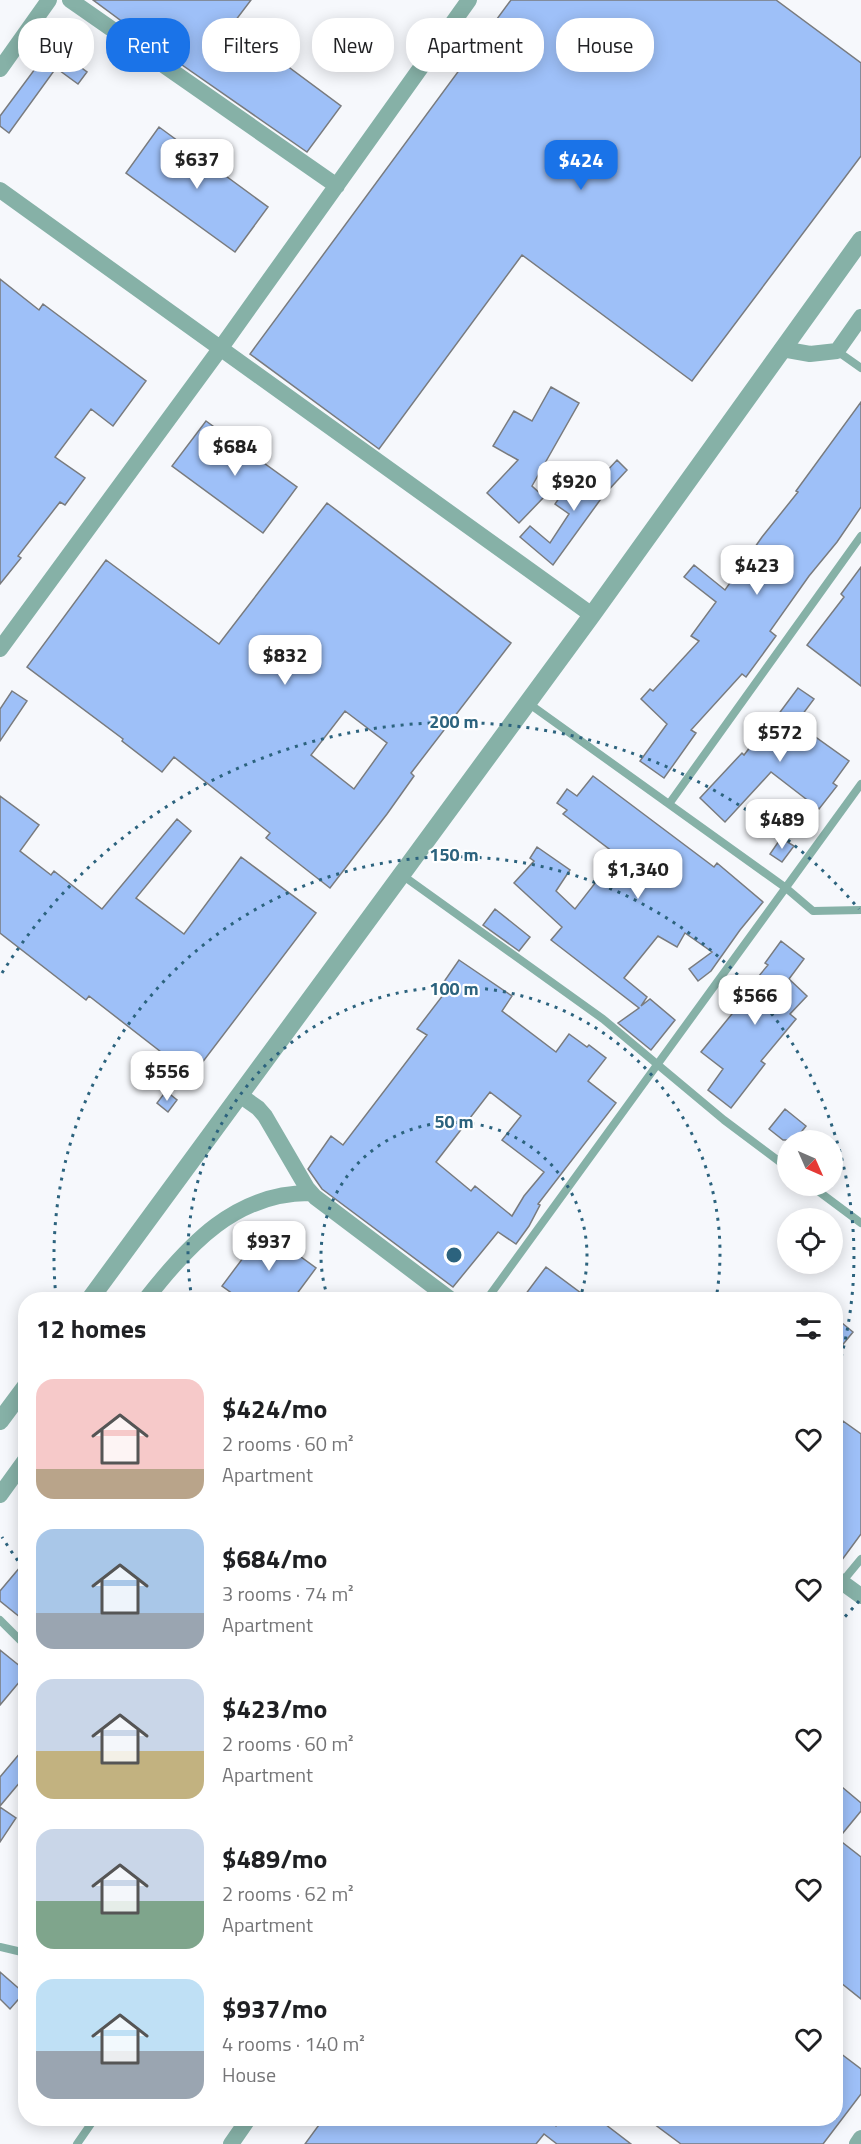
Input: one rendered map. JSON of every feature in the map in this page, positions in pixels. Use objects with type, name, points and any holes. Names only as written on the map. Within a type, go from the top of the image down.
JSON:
[{"type":"street","points":[[0,69],[49,0]]},
{"type":"street","points":[[70,0],[337,186]]},
{"type":"street","points":[[0,649],[220,349],[469,0]]},
{"type":"street","points":[[0,190],[592,615]]},
{"type":"street","points":[[95,1292],[592,615],[861,240]]},
{"type":"street","points":[[782,349],[810,354],[837,351],[861,317]]},
{"type":"street","points":[[241,1096],[265,1116],[311,1193],[441,1292]]},
{"type":"street","points":[[152,1292],[174,1264],[210,1229],[248,1204],[285,1194],[311,1193]]},
{"type":"street","points":[[0,1421],[18,1397]]},
{"type":"street","points":[[0,1495],[18,1470]]},
{"type":"street","points":[[843,1583],[861,1596]]},
{"type":"street","points":[[231,2144],[243,2126]]},
{"type":"street","points":[[857,2144],[861,2138]]},
{"type":"lane","points":[[837,351],[861,368]]},
{"type":"lane","points":[[669,804],[861,536]]},
{"type":"lane","points":[[527,703],[786,888],[813,911],[861,910]]},
{"type":"lane","points":[[493,1292],[861,784]]},
{"type":"lane","points":[[402,875],[603,1019],[724,1120],[777,1160]]},
{"type":"lane","points":[[825,1196],[861,1223]]},
{"type":"lane","points":[[843,1576],[861,1559]]},
{"type":"lane","points":[[0,1620],[18,1638]]},
{"type":"lane","points":[[0,1947],[18,1951]]},
{"type":"lane","points":[[77,2144],[89,2126]]},
{"type":"building","points":[[93,0],[251,0],[237,18],[202,18],[202,72],[295,72],[341,106],[307,152],[190,71],[190,18],[117,18]]},
{"type":"building","points":[[511,0],[776,0],[861,63],[861,156],[692,381],[522,255],[379,449],[250,354],[458,72],[544,72],[544,18],[498,18]]},
{"type":"building","points":[[33,72],[53,72],[9,133],[0,126],[0,116]]},
{"type":"building","points":[[62,72],[87,72],[78,84]]},
{"type":"building","points":[[159,127],[268,207],[235,252],[126,173]]},
{"type":"building","points":[[0,279],[39,310],[43,304],[146,381],[113,426],[91,409],[55,457],[85,478],[65,505],[60,502],[18,556],[21,558],[0,584]]},
{"type":"building","points":[[551,387],[579,403],[532,486],[544,497],[519,523],[487,493],[518,460],[493,446],[514,411],[532,421]]},
{"type":"building","points":[[861,402],[861,507],[770,631],[776,636],[746,677],[742,674],[691,730],[696,733],[664,778],[640,761],[667,724],[641,699],[650,689],[653,691],[699,641],[691,636],[716,602],[684,577],[694,565],[725,590]]},
{"type":"building","points":[[206,421],[297,487],[263,533],[172,466]]},
{"type":"building","points":[[617,460],[627,470],[603,496],[553,565],[520,537],[530,526],[550,543],[569,514],[555,504],[574,476],[592,487]]},
{"type":"building","points":[[327,503],[511,643],[411,773],[414,776],[330,888],[266,838],[270,833],[174,757],[162,772],[122,741],[123,739],[27,667],[106,560],[219,644]],"holes":[[[345,711],[387,743],[354,789],[311,755]]]},
{"type":"building","points":[[861,567],[861,686],[807,645],[844,597],[841,594]]},
{"type":"building","points":[[798,688],[814,699],[796,723],[849,761],[833,783],[837,786],[819,809],[771,772],[725,822],[700,798],[742,753],[744,755],[764,729],[766,731]]},
{"type":"building","points":[[12,691],[27,701],[0,741],[0,709]]},
{"type":"building","points":[[593,776],[714,867],[717,863],[763,902],[711,971],[698,981],[689,969],[712,952],[685,933],[677,947],[658,936],[624,978],[647,997],[641,1006],[650,999],[675,1020],[651,1050],[618,1023],[639,1008],[551,940],[562,927],[514,883],[534,861],[530,858],[537,847],[570,870],[556,891],[575,909],[617,855],[563,814],[567,810],[557,803],[567,789],[577,796]]},
{"type":"building","points":[[0,796],[39,825],[20,851],[51,875],[54,871],[102,909],[177,819],[191,831],[136,898],[184,934],[241,857],[316,913],[192,1076],[89,996],[86,1000],[0,933]]},
{"type":"building","points":[[781,838],[794,846],[782,862],[770,854]]},
{"type":"building","points":[[495,909],[530,937],[519,951],[483,925]]},
{"type":"building","points":[[781,941],[804,959],[789,979],[807,996],[790,1014],[796,1019],[761,1061],[765,1064],[731,1108],[708,1090],[723,1069],[701,1052],[736,1009],[733,1007],[768,965],[765,963]]},
{"type":"building","points":[[459,960],[512,996],[502,1011],[556,1052],[569,1034],[587,1047],[589,1045],[606,1058],[588,1081],[616,1103],[538,1204],[540,1205],[529,1226],[516,1244],[498,1232],[453,1287],[322,1189],[308,1169],[331,1136],[343,1145],[427,1035],[417,1029],[447,990],[441,986]],"holes":[[[490,1092],[521,1116],[502,1140],[544,1172],[524,1196],[512,1216],[475,1186],[471,1191],[436,1162]]]},
{"type":"building","points":[[166,1091],[177,1100],[168,1112],[157,1103]]},
{"type":"building","points":[[785,1109],[806,1126],[803,1130],[777,1130],[777,1135],[769,1129]]},
{"type":"building","points":[[264,1230],[316,1268],[298,1292],[230,1292],[222,1286]]},
{"type":"building","points":[[546,1267],[580,1292],[527,1292]]},
{"type":"building","points":[[843,1324],[853,1332],[843,1344]]},
{"type":"building","points":[[843,1421],[861,1434],[861,1534],[843,1558]]},
{"type":"building","points":[[18,1570],[18,1616],[0,1601],[0,1591]]},
{"type":"building","points":[[0,1650],[18,1665],[18,1684],[0,1705]]},
{"type":"building","points":[[18,1756],[18,1785],[0,1806],[0,1777]]},
{"type":"building","points":[[843,1788],[861,1803],[861,1811],[843,1833]]},
{"type":"building","points":[[0,1807],[16,1818],[0,1842]]},
{"type":"building","points":[[843,1843],[861,1857],[861,1999],[843,1985]]},
{"type":"building","points":[[0,1972],[18,1988],[18,2000],[10,2009],[0,1999]]},
{"type":"building","points":[[843,2055],[861,2069],[861,2094],[843,2118]]},
{"type":"building","points":[[318,2126],[607,2126],[631,2144],[557,2144],[544,2134],[536,2144],[305,2144]]},
{"type":"building","points":[[657,2126],[837,2126],[823,2144],[681,2144]]}]
